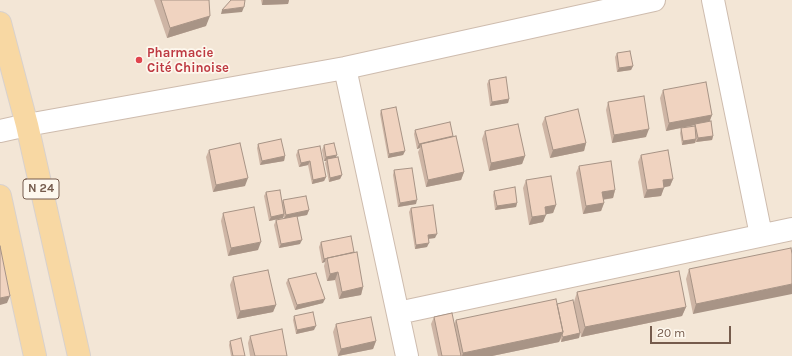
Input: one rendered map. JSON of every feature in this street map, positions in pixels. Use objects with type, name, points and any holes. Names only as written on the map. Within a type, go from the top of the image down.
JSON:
[{"type":"main road","name":"N 24","points":[[0,23],[27,125],[79,356]]},
{"type":"main road","points":[[0,196],[35,356]]},
{"type":"street","points":[[0,131],[345,68],[654,0]]},
{"type":"street","points":[[713,0],[761,235]]},
{"type":"street","points":[[345,68],[407,356]]},
{"type":"street","points":[[398,313],[792,228]]},
{"type":"shaded area","points":[[0,0],[792,0],[792,356],[0,356]]},
{"type":"building","points":[[161,0],[209,0],[210,16],[170,28]]},
{"type":"building","points":[[231,0],[245,0],[244,7],[222,10]]},
{"type":"building","points":[[630,51],[633,66],[619,68],[617,53]]},
{"type":"building","points":[[506,77],[509,99],[492,102],[489,80]]},
{"type":"building","points":[[706,82],[712,115],[669,123],[663,90]]},
{"type":"building","points":[[644,96],[649,129],[614,135],[608,102]]},
{"type":"building","points":[[396,107],[405,151],[389,154],[381,110]]},
{"type":"building","points":[[578,109],[586,143],[553,150],[545,117]]},
{"type":"building","points":[[711,121],[713,136],[698,138],[695,124]]},
{"type":"building","points":[[450,122],[453,136],[419,144],[415,130]]},
{"type":"building","points":[[518,124],[525,156],[491,163],[485,131]]},
{"type":"building","points":[[695,126],[696,139],[683,141],[681,128]]},
{"type":"building","points":[[456,136],[464,172],[428,180],[421,144]]},
{"type":"building","points":[[281,139],[285,156],[262,161],[258,144]]},
{"type":"building","points":[[240,143],[248,178],[216,185],[209,150]]},
{"type":"building","points":[[334,143],[337,155],[326,157],[324,145]]},
{"type":"building","points":[[320,146],[326,177],[313,180],[310,161],[301,163],[298,150]]},
{"type":"building","points":[[668,150],[673,179],[663,180],[664,188],[647,190],[641,155]]},
{"type":"building","points":[[338,157],[342,175],[330,178],[327,159]]},
{"type":"building","points":[[611,161],[615,190],[602,192],[604,203],[586,206],[579,166]]},
{"type":"building","points":[[412,168],[417,200],[400,203],[394,170]]},
{"type":"building","points":[[551,176],[556,205],[545,207],[546,215],[532,217],[526,180]]},
{"type":"building","points":[[515,187],[517,203],[497,206],[494,191]]},
{"type":"building","points":[[280,190],[284,214],[271,217],[266,192]]},
{"type":"building","points":[[306,196],[309,210],[286,215],[283,200]]},
{"type":"building","points":[[433,205],[437,234],[428,235],[429,243],[416,245],[411,208]]},
{"type":"building","points":[[254,207],[261,242],[231,248],[223,213]]},
{"type":"building","points":[[297,216],[302,240],[281,244],[276,220]]},
{"type":"building","points":[[351,236],[354,252],[324,259],[321,242]]},
{"type":"building","points":[[0,246],[10,296],[0,298]]},
{"type":"building","points":[[791,248],[792,284],[696,304],[689,269]]},
{"type":"building","points":[[357,252],[363,287],[342,292],[338,272],[330,274],[327,258]]},
{"type":"building","points":[[268,270],[276,305],[240,311],[233,277]]},
{"type":"building","points":[[679,271],[686,307],[585,327],[577,292]]},
{"type":"building","points":[[316,273],[325,299],[297,305],[288,279]]},
{"type":"building","points":[[556,299],[563,332],[463,353],[456,320]]},
{"type":"building","points":[[573,300],[580,333],[563,337],[557,304]]},
{"type":"building","points":[[313,312],[316,326],[297,330],[294,316]]},
{"type":"building","points":[[452,313],[461,356],[442,356],[434,317]]},
{"type":"building","points":[[371,317],[376,341],[341,349],[336,324]]},
{"type":"building","points":[[282,329],[287,356],[255,356],[250,336]]},
{"type":"building","points":[[241,338],[245,356],[233,356],[230,341]]},
{"type":"place","name":"Pharmacie Cité Chinoise","points":[[139,60]]}]
